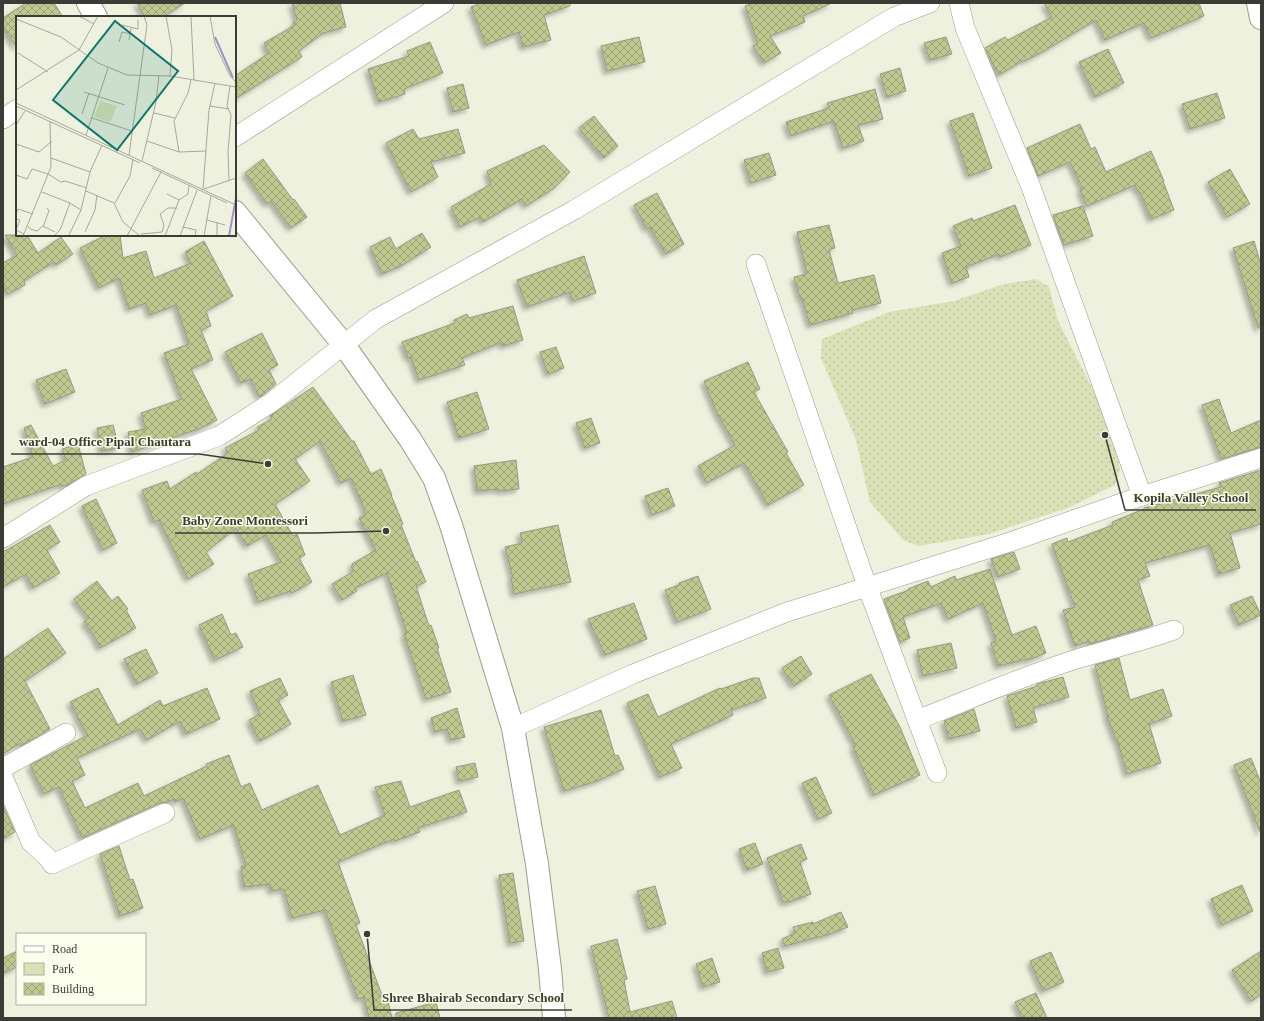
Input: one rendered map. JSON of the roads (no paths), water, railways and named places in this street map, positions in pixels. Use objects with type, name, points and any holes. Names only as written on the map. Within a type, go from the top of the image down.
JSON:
[{"type":"main road","points":[[88,3],[95,16]]},
{"type":"main road","points":[[1258,3],[1261,18]]},
{"type":"main road","points":[[236,213],[344,345],[410,439],[434,478],[451,526],[513,728],[537,864],[550,969],[554,1018]]},
{"type":"street","points":[[236,136],[444,3]]},
{"type":"street","points":[[3,538],[86,486],[218,436],[272,402],[376,319],[574,210],[894,17],[930,3]]},
{"type":"street","points":[[958,3],[965,28],[1031,187],[1142,496]]},
{"type":"street","points":[[3,119],[16,110]]},
{"type":"street","points":[[756,264],[867,586],[937,773]]},
{"type":"street","points":[[513,728],[633,674],[787,612],[1010,542],[1142,496],[1261,458]]},
{"type":"street","points":[[917,720],[1079,658],[1147,640],[1174,630]]},
{"type":"street","points":[[3,768],[66,733]]},
{"type":"street","points":[[3,777],[31,842],[50,860],[52,864],[165,813]]},
{"type":"place","name":"Kopila Valley School","points":[[1105,435]]},
{"type":"place","name":"ward-04 Office Pipal Chautara","points":[[268,464]]},
{"type":"place","name":"Baby Zone Montessori","points":[[386,531]]},
{"type":"place","name":"Shree Bhairab Secondary School","points":[[367,934]]}]
